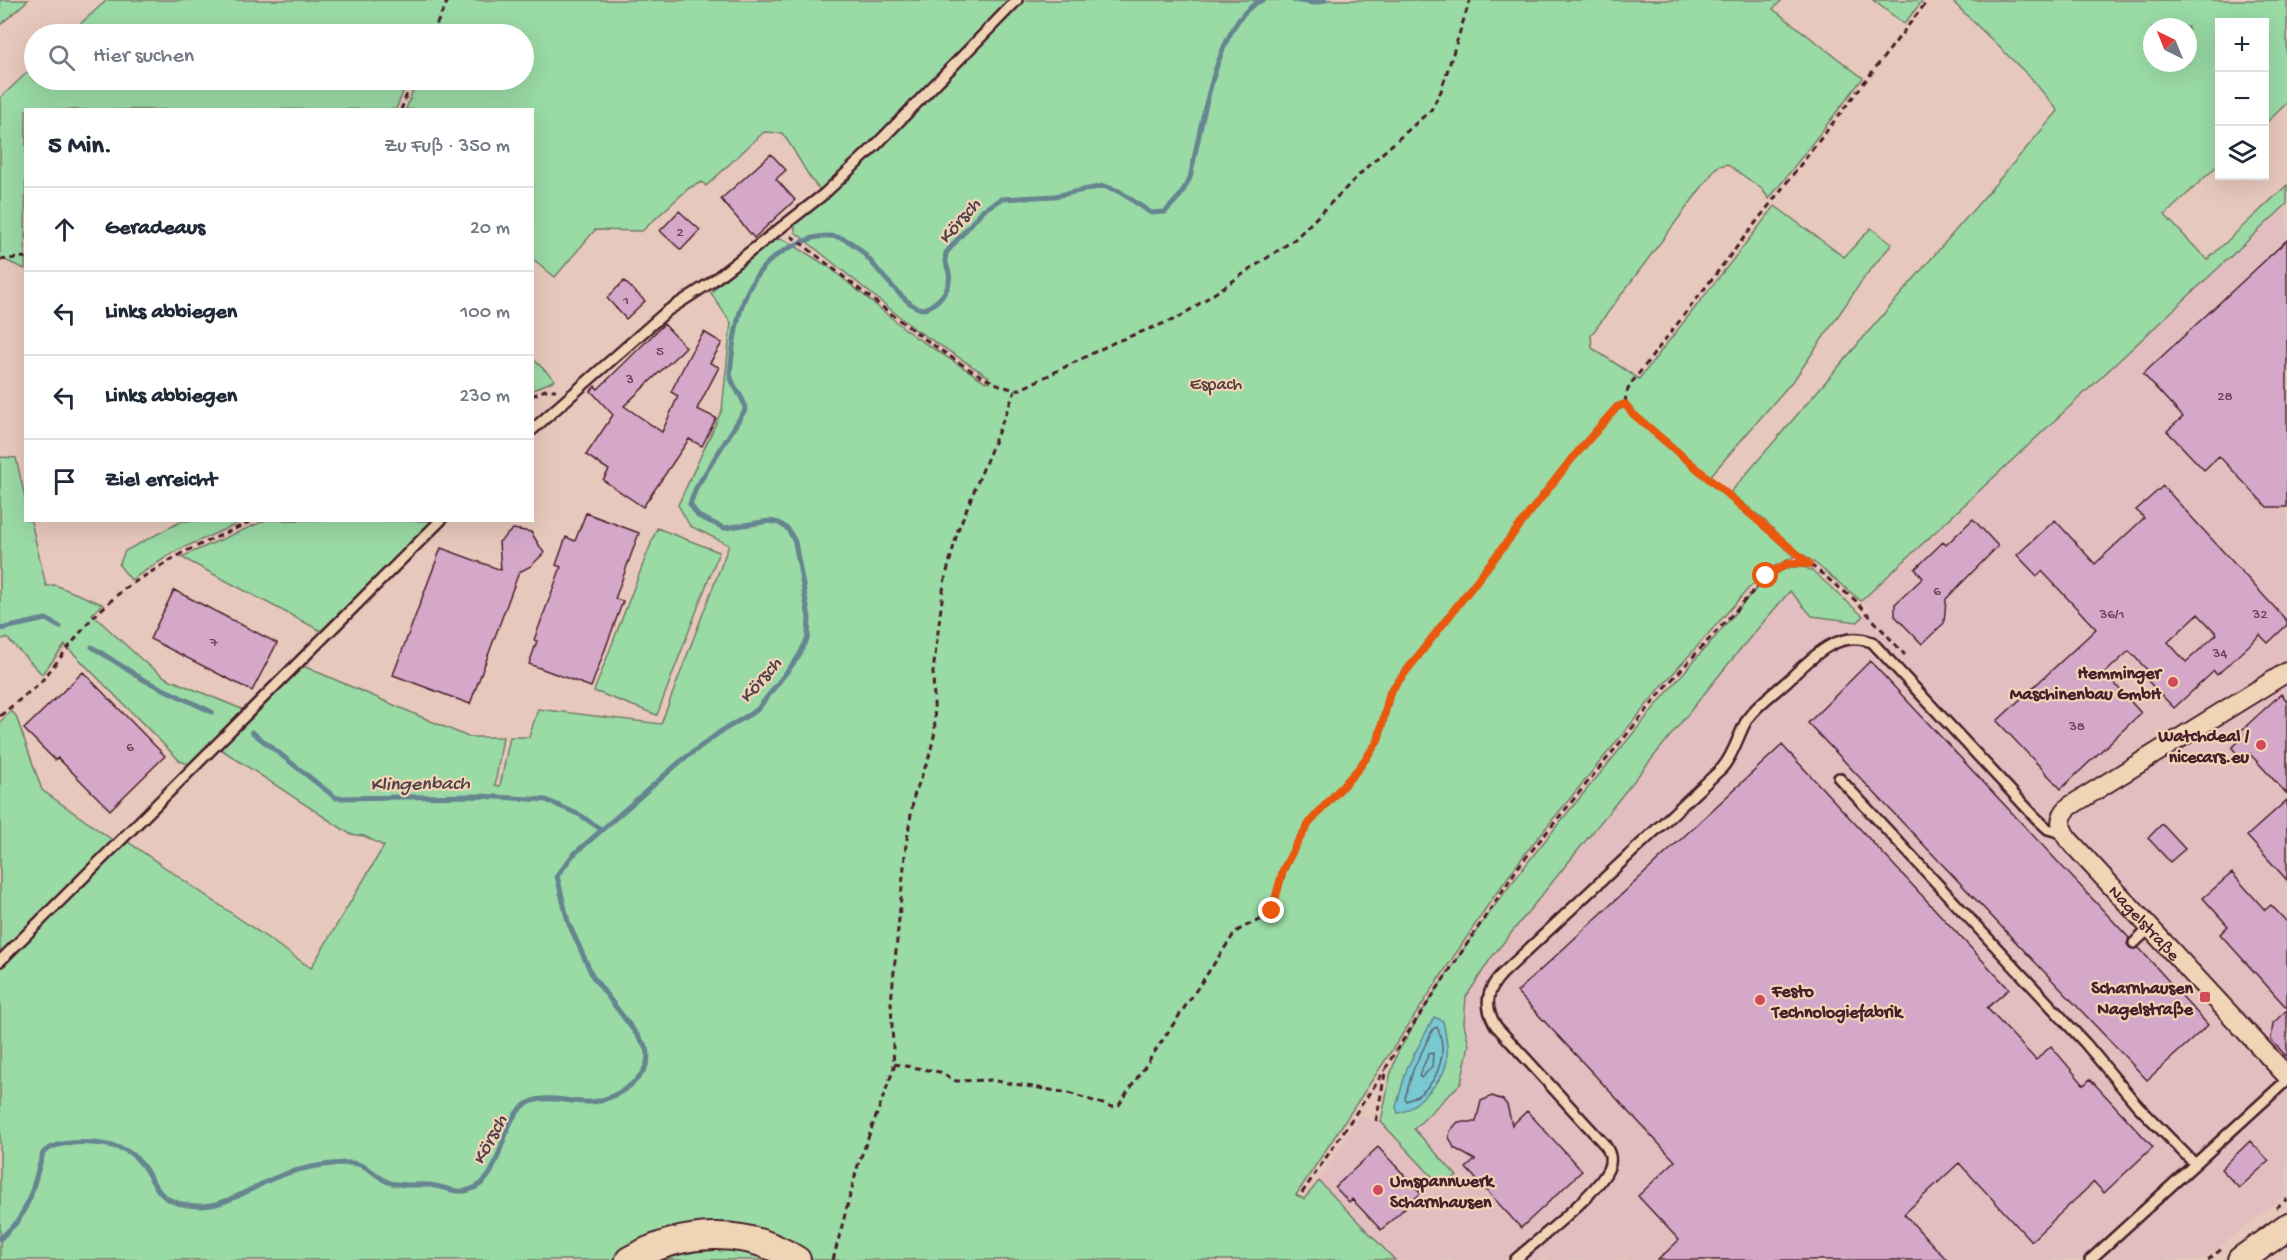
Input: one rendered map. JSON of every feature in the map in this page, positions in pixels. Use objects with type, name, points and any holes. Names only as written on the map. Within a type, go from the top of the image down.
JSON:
[{"type":"main road","points":[[2241,1260],[2287,1227]]},
{"type":"main road","points":[[629,1260],[665,1243],[714,1235],[754,1241],[797,1260]]},
{"type":"street","points":[[2063,827],[2065,811],[2074,803],[2287,672]]},
{"type":"street","name":"Nagelstraße","points":[[2063,827],[2287,1078]]},
{"type":"lane","points":[[534,428],[667,311],[710,283],[824,194],[886,135],[1017,0]]},
{"type":"lane","points":[[0,961],[439,522]]},
{"type":"lane","points":[[1515,1260],[1595,1187],[1608,1171],[1611,1159],[1605,1145],[1496,1026],[1488,1007],[1491,987],[1502,974],[1722,768],[1733,753],[1751,715],[1819,651],[1837,642],[1854,638],[1875,644],[2036,818],[2050,830],[2063,827]]},
{"type":"lane","points":[[1839,778],[2086,1044],[2137,1106],[2194,1163]]},
{"type":"lane","points":[[2134,943],[2151,927]]},
{"type":"lane","points":[[2090,1260],[2287,1078]]},
{"type":"path","points":[[437,24],[448,0]]},
{"type":"path","points":[[793,238],[810,249],[917,335],[988,380],[1016,391],[1116,342],[1178,318],[1295,239],[1361,173],[1431,110],[1441,91],[1470,0]]},
{"type":"path","points":[[1839,586],[1809,564],[1633,414],[1625,404],[1625,396],[1633,381],[1729,261],[1788,179],[1928,0]]},
{"type":"path","points":[[402,108],[408,90]]},
{"type":"path","points":[[0,260],[24,257]]},
{"type":"path","points":[[534,395],[548,389],[571,396]]},
{"type":"path","points":[[833,1260],[858,1165],[887,1092],[894,1064],[891,1003],[899,912],[912,805],[935,732],[933,680],[939,610],[958,530],[1016,391]]},
{"type":"path","points":[[894,1064],[940,1072],[956,1081],[990,1080],[1034,1086],[1117,1107],[1233,934],[1244,925],[1265,917],[1272,911],[1283,870],[1293,848],[1310,822],[1359,768],[1376,744],[1390,692],[1570,461],[1614,409],[1625,404]]},
{"type":"path","points":[[0,716],[40,683],[92,618],[125,588],[182,552],[250,522]]},
{"type":"path","points":[[1302,1193],[1386,1068],[1440,981],[1515,872],[1669,683],[1766,576],[1789,563],[1809,564]]},
{"type":"path","points":[[1376,1121],[1386,1068]]},
{"type":"shaded area","points":[[2287,204],[2287,1194],[2203,1260],[1395,1260],[1319,1181],[1360,1116],[1381,1122],[1440,1184],[1456,1176],[1414,1129],[1449,1097],[1465,1071],[1469,1045],[1464,1024],[1465,1007],[1471,986],[1512,931],[1742,647],[1791,591],[1812,616],[1858,622],[1870,610],[1861,601]]},
{"type":"green space","points":[[0,0],[28,0],[0,25]]},
{"type":"green space","name":"Espach","points":[[107,0],[1782,0],[1773,9],[1863,78],[1769,199],[1762,189],[1727,164],[1717,167],[1591,335],[1592,348],[1639,379],[1775,206],[1844,257],[1871,228],[1892,244],[1866,275],[1796,377],[1707,480],[1763,527],[1794,557],[1771,568],[1749,588],[1662,686],[1527,851],[1488,905],[1296,1195],[1304,1199],[1319,1181],[1395,1260],[814,1260],[786,1243],[625,1252],[612,1260],[0,1260],[0,722],[11,711],[16,716],[42,790],[114,841],[128,842],[311,968],[384,846],[364,836],[350,834],[213,744],[191,765],[180,761],[65,645],[42,674],[7,638],[0,639],[0,457],[16,458],[24,493],[24,522],[31,522],[46,586],[55,585],[102,604],[92,614],[142,660],[166,678],[254,714],[301,665],[468,737],[503,737],[495,785],[500,786],[510,737],[529,737],[538,709],[661,724],[729,545],[690,526],[678,505],[722,410],[731,323],[711,293],[719,284],[771,242],[778,239],[785,240],[829,267],[915,337],[986,382],[989,377],[916,330],[795,232],[795,223],[836,189],[830,182],[820,190],[809,177],[782,133],[764,132],[706,186],[702,182],[689,188],[642,231],[595,230],[555,277],[534,260],[534,108],[406,108],[413,90],[534,90],[534,24],[80,24]]},
{"type":"green space","points":[[1873,0],[1923,0],[1904,24]]},
{"type":"green space","points":[[1951,0],[2287,0],[2287,103],[2269,120],[2269,18],[2215,18],[2215,168],[2165,215],[2207,260],[2287,185],[2287,204],[1861,601],[1815,563],[1792,548],[1764,520],[1730,493],[2058,111],[2032,79]]},
{"type":"green space","points":[[24,75],[24,90],[404,90],[396,108],[24,108],[24,269],[0,258],[0,98]]},
{"type":"green space","points":[[534,360],[555,380],[534,389]]},
{"type":"green space","points":[[180,522],[241,522],[176,551],[131,580],[119,565],[125,551]]},
{"type":"green space","points":[[262,522],[433,522],[321,631],[181,557]]},
{"type":"green space","points":[[657,528],[719,552],[657,715],[594,691]]},
{"type":"green space","points":[[1791,567],[1805,567],[1814,572],[1863,616],[1858,622],[1812,616],[1790,591],[1742,647],[1491,958],[1466,997],[1464,1024],[1469,1045],[1461,1083],[1414,1129],[1457,1176],[1440,1185],[1381,1122],[1397,1054],[1419,1016],[1468,943],[1547,838],[1749,596],[1779,571]]},
{"type":"green space","points":[[720,1245],[776,1260],[650,1260],[668,1253]]},
{"type":"water","points":[[1434,1017],[1443,1021],[1447,1045],[1444,1072],[1432,1089],[1422,1098],[1408,1109],[1398,1113],[1396,1107],[1407,1068]]},
{"type":"building","points":[[771,154],[786,170],[776,179],[795,200],[754,238],[721,199]]},
{"type":"building","points":[[679,211],[700,230],[681,250],[660,231]]},
{"type":"building","points":[[2287,240],[2287,507],[2267,507],[2219,456],[2204,470],[2167,431],[2183,417],[2143,374]]},
{"type":"building","points":[[624,281],[645,301],[626,319],[607,298]]},
{"type":"building","points":[[664,324],[686,347],[624,406],[662,432],[678,396],[671,392],[704,332],[722,343],[710,363],[719,367],[697,409],[716,418],[702,446],[689,439],[643,507],[603,480],[609,470],[586,455],[613,415],[591,391],[595,386],[598,389]]},
{"type":"building","points":[[2163,486],[2287,621],[2287,625],[2268,643],[2260,635],[2217,675],[2214,671],[2174,708],[2147,680],[2152,675],[2129,651],[2105,673],[2141,713],[2061,789],[1997,721],[2096,629],[2042,571],[2037,576],[2017,555],[2055,520],[2095,564],[2144,518],[2136,510]],"holes":[[[2198,614],[2217,634],[2186,662],[2168,642]]]},
{"type":"building","points":[[586,513],[639,533],[615,599],[623,601],[591,687],[529,664],[537,641],[534,640],[561,567],[556,565],[566,537],[575,541]]},
{"type":"building","points":[[1973,519],[1998,546],[1946,599],[1944,623],[1922,644],[1895,616],[1895,604],[1923,578],[1915,569],[1943,542],[1946,545]]},
{"type":"building","points":[[513,529],[531,532],[544,553],[531,566],[519,572],[470,704],[393,675],[441,548],[501,570],[499,542]]},
{"type":"building","points":[[174,590],[277,643],[252,691],[150,639]]},
{"type":"building","points":[[1870,661],[2129,938],[2127,944],[2130,948],[2139,948],[2208,1025],[2147,1080],[1808,723]]},
{"type":"building","points":[[83,672],[165,756],[110,810],[58,758],[55,760],[24,729]]},
{"type":"building","name":"Watchdeal / nicecars.eu","points":[[2281,694],[2287,701],[2287,794],[2249,753],[2242,759],[2232,748],[2238,742],[2234,737]]},
{"type":"building","name":"Festo Technologiefabrik","points":[[1782,745],[2009,989],[1987,1008],[2036,1060],[2051,1046],[2084,1085],[2090,1079],[2153,1147],[2104,1193],[2094,1182],[2031,1241],[1959,1163],[1904,1214],[1947,1260],[1658,1260],[1679,1240],[1638,1196],[1675,1161],[1517,992]]},
{"type":"building","points":[[2287,800],[2287,880],[2247,836]]},
{"type":"building","points":[[2162,824],[2185,849],[2170,862],[2148,838]]},
{"type":"building","points":[[2232,873],[2265,910],[2271,905],[2287,922],[2287,1008],[2220,934],[2228,926],[2203,898]]},
{"type":"building","points":[[2287,1010],[2287,1057],[2271,1040],[2273,1023]]},
{"type":"building","points":[[1492,1096],[1503,1100],[1507,1105],[1512,1125],[1527,1111],[1582,1171],[1521,1228],[1466,1168],[1475,1160],[1454,1148],[1449,1137],[1450,1131],[1458,1122],[1476,1122],[1481,1101]]},
{"type":"building","points":[[2250,1141],[2269,1161],[2239,1188],[2221,1169]]},
{"type":"building","name":"Umspannwerk Scharnhausen","points":[[1378,1147],[1421,1193],[1381,1230],[1352,1199],[1349,1202],[1335,1187]]},
{"type":"waterway","name":"Körsch","points":[[0,1239],[18,1221],[30,1198],[43,1153],[61,1145],[86,1142],[122,1149],[130,1153],[146,1169],[161,1194],[169,1200],[197,1206],[229,1200],[267,1181],[294,1171],[321,1165],[348,1163],[365,1167],[393,1184],[429,1185],[464,1191],[481,1184],[490,1173],[512,1119],[521,1108],[540,1099],[584,1102],[601,1100],[631,1085],[645,1068],[648,1058],[647,1048],[593,977],[568,922],[557,876],[573,855],[681,761],[720,732],[757,710],[799,656],[808,637],[809,618],[795,542],[788,529],[779,523],[770,521],[724,528],[698,516],[690,504],[696,488],[745,410],[743,400],[730,373],[738,319],[750,286],[759,272],[787,249],[810,239],[828,236],[843,239],[855,246],[905,299],[912,305],[925,309],[940,299],[946,290],[949,279],[946,253],[983,210],[1001,199],[1055,196],[1103,186],[1119,191],[1151,213],[1165,212],[1180,196],[1190,178],[1205,107],[1222,52],[1233,29],[1247,10],[1263,0]]},
{"type":"waterway","name":"Körsch","points":[[1293,0],[1314,3],[1325,0]]},
{"type":"waterway","name":"Klingenbach","points":[[0,629],[46,619],[60,627]]},
{"type":"waterway","name":"Klingenbach","points":[[92,647],[144,680],[212,712]]},
{"type":"waterway","name":"Klingenbach","points":[[252,732],[336,798],[481,796],[546,800],[580,815],[602,830]]},
{"type":"place","name":"Hemminger Maschinenbau GmbH","points":[[2173,682]]},
{"type":"place","name":"Watchdeal / nicecars.eu","points":[[2261,745]]},
{"type":"place","name":"Scharnhausen Nagelstraße","points":[[2205,997]]},
{"type":"place","name":"Festo Technologiefabrik","points":[[1760,1000]]},
{"type":"place","name":"Umspannwerk Scharnhausen","points":[[1378,1190]]},
{"type":"route","points":[[1272,911],[1283,870],[1293,848],[1310,822],[1359,768],[1378,741],[1383,713],[1390,692],[1570,461],[1617,407],[1625,404],[1633,414],[1809,564],[1789,563],[1766,576]]}]
